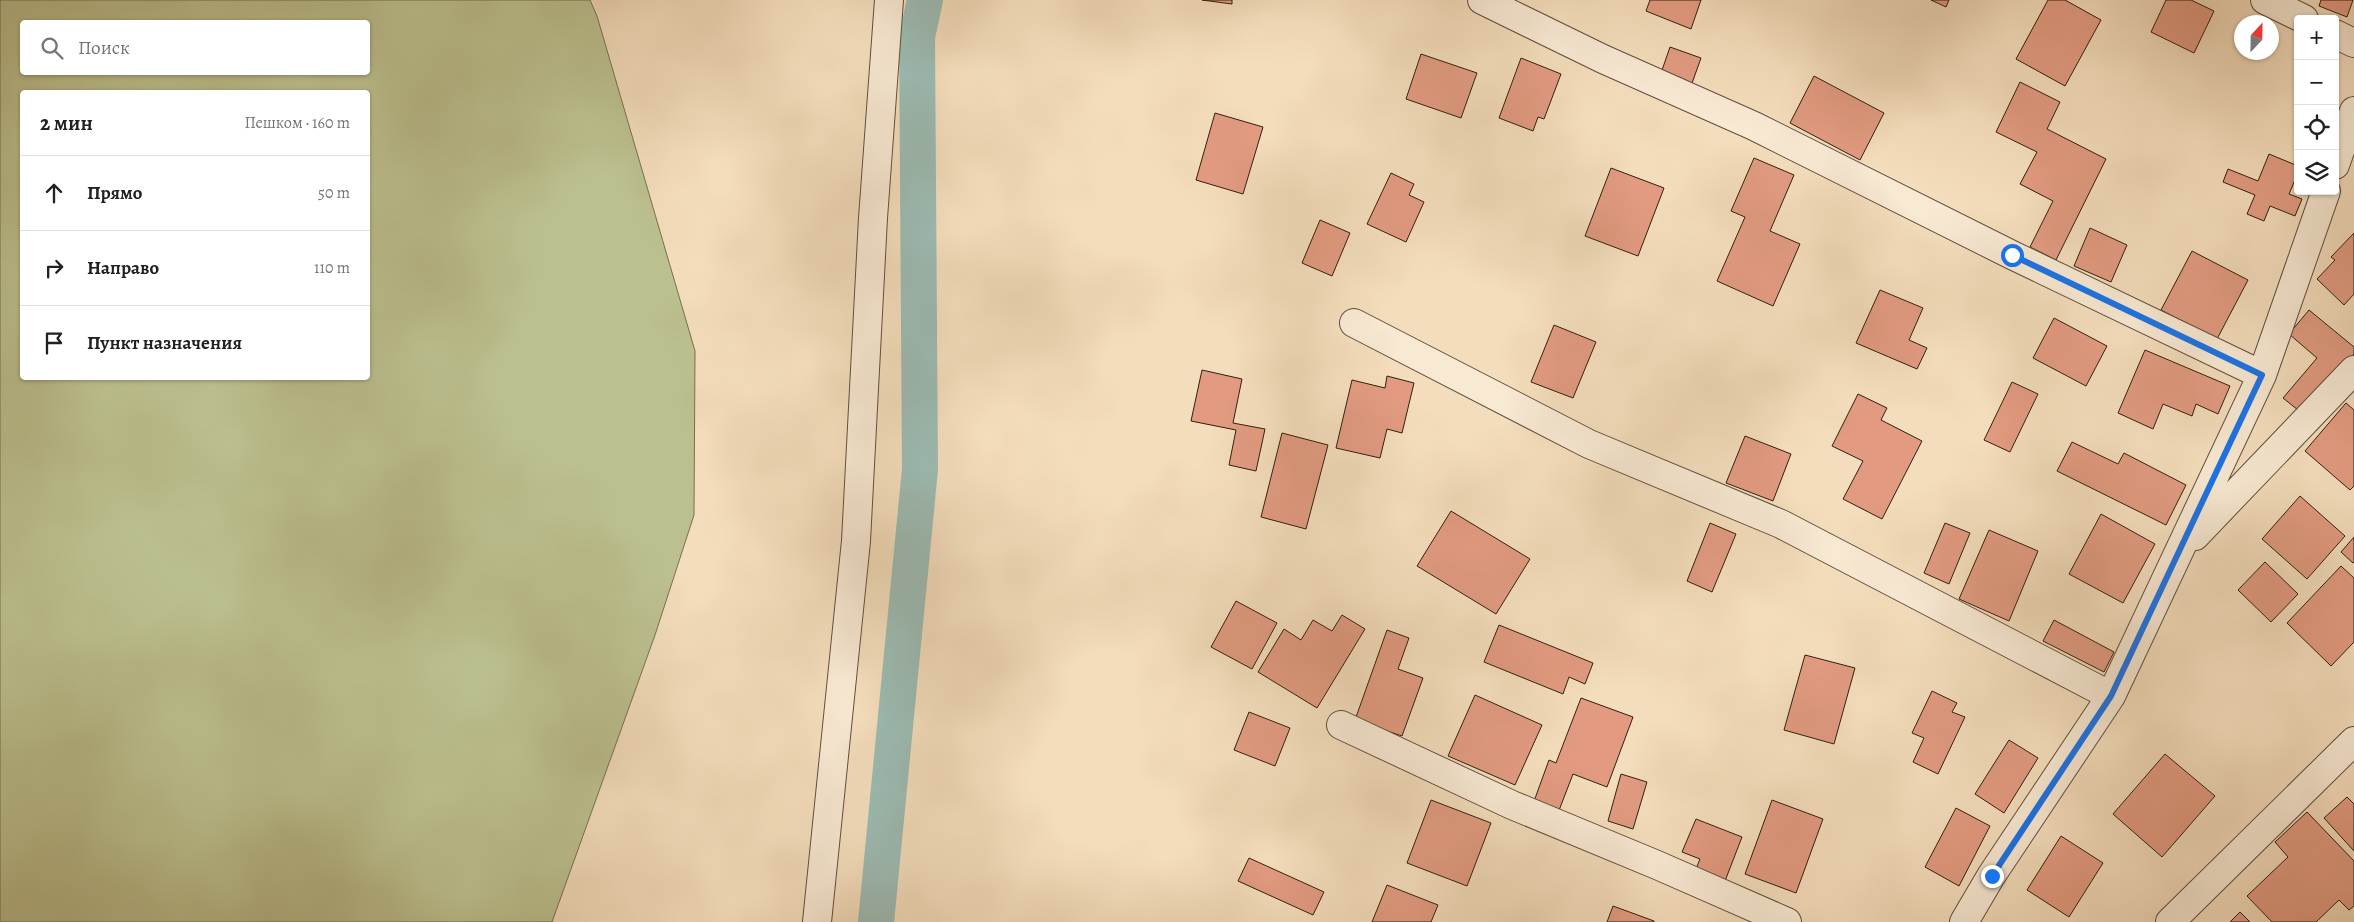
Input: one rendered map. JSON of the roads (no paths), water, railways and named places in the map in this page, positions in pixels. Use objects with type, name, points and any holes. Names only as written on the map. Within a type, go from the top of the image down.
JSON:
[{"type":"street","points":[[817,922],[856,541],[873,218],[889,0]]},
{"type":"street","points":[[1482,0],[1603,59],[1754,126],[2012,255],[2262,375]]},
{"type":"street","points":[[2265,0],[2296,15]]},
{"type":"street","points":[[2339,36],[2354,43]]},
{"type":"street","points":[[2339,154],[2354,112]]},
{"type":"street","points":[[1964,922],[1992,876],[2111,696],[2262,375],[2325,195]]},
{"type":"street","points":[[1354,323],[1589,444],[1781,524],[2111,696]]},
{"type":"street","points":[[2178,554],[2354,370]]},
{"type":"street","points":[[1342,725],[1512,805],[1657,865],[1787,922]]},
{"type":"street","points":[[2170,922],[2354,741]]},
{"type":"waterway","points":[[876,922],[920,469],[917,37],[925,0]]}]
